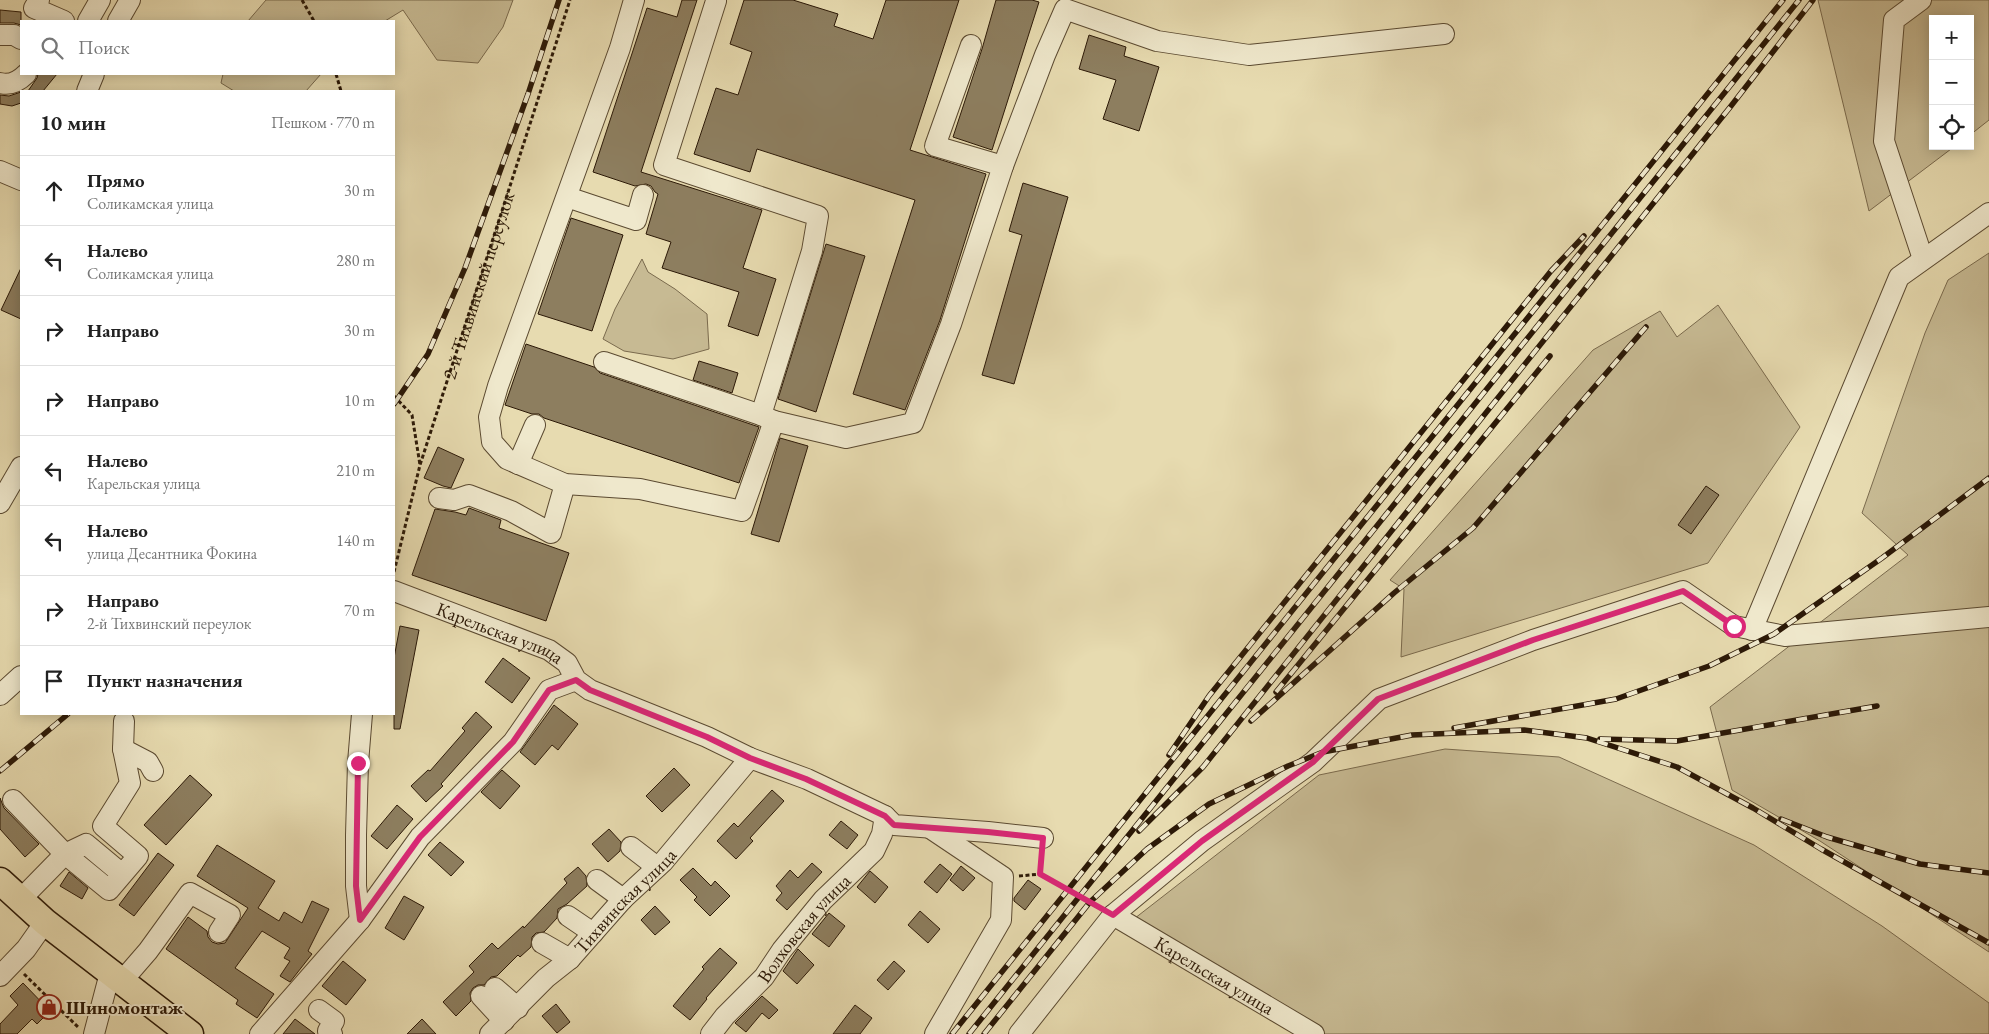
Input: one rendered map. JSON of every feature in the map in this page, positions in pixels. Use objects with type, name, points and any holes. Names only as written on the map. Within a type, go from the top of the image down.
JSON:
[{"type":"main road","points":[[0,881],[45,922],[190,1034]]},
{"type":"street","points":[[39,0],[34,8],[62,20]]},
{"type":"street","points":[[89,20],[100,0]]},
{"type":"street","points":[[119,20],[130,0]]},
{"type":"street","points":[[634,0],[620,48],[498,386],[489,417],[492,442],[507,459],[565,484],[640,489],[742,511],[812,251],[818,216],[664,165],[716,1]]},
{"type":"street","points":[[1921,0],[1894,20],[1884,141],[1923,260]]},
{"type":"street","points":[[604,362],[767,418],[846,438],[913,423],[951,324],[1003,166],[1045,55],[1065,9],[1158,40],[1249,55],[1444,34]]},
{"type":"street","points":[[0,35],[14,35],[20,38]]},
{"type":"street","points":[[971,45],[934,146],[1003,166]]},
{"type":"street","points":[[0,83],[12,83],[25,75]]},
{"type":"street","points":[[87,90],[94,75]]},
{"type":"street","points":[[0,171],[20,180]]},
{"type":"street","points":[[567,197],[636,220],[643,195]]},
{"type":"street","points":[[1743,628],[1899,277],[1989,213]]},
{"type":"street","points":[[518,464],[535,425]]},
{"type":"street","points":[[0,503],[20,469]]},
{"type":"street","points":[[439,498],[454,500],[469,495],[511,511],[551,533],[565,484]]},
{"type":"street","points":[[1019,1034],[1113,915],[1202,841],[1313,762],[1378,699],[1533,640],[1683,591],[1743,628],[1785,636],[1989,617]]},
{"type":"street","name":"Карельская улица","points":[[395,592],[549,650],[567,663],[576,680],[590,690],[707,737],[750,758],[806,779],[885,816],[894,825],[1043,838]]},
{"type":"street","points":[[0,695],[20,677]]},
{"type":"street","points":[[260,1034],[360,920],[420,837],[513,742],[549,690],[576,680]]},
{"type":"street","points":[[360,920],[356,886],[356,835],[358,763],[362,715]]},
{"type":"street","points":[[20,900],[65,854],[86,844],[103,826],[130,783],[123,749],[124,721]]},
{"type":"street","points":[[123,749],[148,762],[153,771]]},
{"type":"street","name":"Тихвинская улица","points":[[504,1021],[546,978],[570,959],[623,899],[658,867],[750,758]]},
{"type":"street","points":[[12,800],[65,854],[109,890],[138,856],[103,826]]},
{"type":"street","name":"Волховская улица","points":[[711,1034],[725,1016],[764,977],[782,950],[823,900],[874,851],[882,834],[885,816]]},
{"type":"street","points":[[930,828],[1004,877],[1001,920],[935,1034]]},
{"type":"street","points":[[86,844],[122,874]]},
{"type":"street","points":[[631,847],[658,867]]},
{"type":"street","points":[[597,880],[623,899]]},
{"type":"street","points":[[86,1031],[116,977],[148,951],[190,894],[230,915],[219,932]]},
{"type":"street","name":"Карельская улица","points":[[1113,915],[1314,1034]]},
{"type":"street","points":[[568,916],[593,932]]},
{"type":"street","points":[[6,969],[26,949],[45,922]]},
{"type":"street","points":[[542,944],[570,959]]},
{"type":"street","points":[[488,992],[504,1021]]},
{"type":"street","points":[[318,1010],[334,1021],[328,1031],[332,1034]]},
{"type":"path","points":[[302,0],[313,20]]},
{"type":"path","name":"2-й Тихвинский переулок","points":[[395,568],[420,465],[570,0]]},
{"type":"path","points":[[336,75],[340,90]]},
{"type":"path","points":[[395,397],[412,416],[420,465]]},
{"type":"path","points":[[1043,838],[1040,874],[1113,915]]},
{"type":"path","points":[[6,969],[86,1031]]},
{"type":"shaded area","points":[[266,0],[513,0],[503,27],[478,63],[437,60],[403,10],[387,20],[249,20]]},
{"type":"shaded area","points":[[1818,0],[1989,0],[1989,120],[1974,132],[1974,15],[1929,15],[1929,150],[1950,150],[1869,211]]},
{"type":"shaded area","points":[[223,75],[320,75],[307,90],[232,90],[221,83]]},
{"type":"shaded area","points":[[1989,253],[1989,952],[1820,841],[1732,790],[1710,707],[1908,555],[1862,513],[1925,333],[1948,280]]},
{"type":"shaded area","points":[[642,259],[648,272],[675,289],[707,314],[709,349],[673,359],[624,351],[603,339],[615,309]]},
{"type":"shaded area","points":[[1718,305],[1800,427],[1708,563],[1401,657],[1404,589],[1390,580],[1593,350],[1660,311],[1677,337]]},
{"type":"shaded area","points":[[1445,749],[1559,757],[1754,845],[1882,926],[1989,1003],[1989,1034],[1324,1034],[1130,922],[1319,775]]},
{"type":"building","points":[[682,0],[697,0],[641,172],[762,210],[743,268],[776,279],[758,336],[728,326],[739,292],[662,268],[671,242],[646,234],[658,194],[651,186],[646,184],[635,186],[593,172],[647,8],[677,17]]},
{"type":"building","points":[[744,0],[793,0],[838,14],[834,26],[873,39],[886,0],[959,0],[910,150],[986,174],[940,320],[905,410],[853,394],[915,200],[757,149],[750,172],[694,154],[716,88],[738,95],[752,52],[730,44]]},
{"type":"building","points":[[996,0],[1032,0],[1039,2],[992,150],[953,137]]},
{"type":"building","points":[[0,10],[21,12],[20,25],[0,23]]},
{"type":"building","points":[[1089,35],[1126,47],[1124,56],[1159,67],[1139,131],[1103,119],[1116,80],[1079,69]]},
{"type":"building","points":[[38,75],[56,75],[44,90],[29,90]]},
{"type":"building","points":[[20,92],[20,103],[12,106],[0,104],[0,95],[9,96]]},
{"type":"building","points":[[1023,183],[1068,197],[1014,384],[982,375],[1022,235],[1009,231]]},
{"type":"building","points":[[571,218],[623,235],[592,331],[538,314]]},
{"type":"building","points":[[826,244],[865,256],[816,412],[778,399]]},
{"type":"building","points":[[20,270],[20,319],[1,310]]},
{"type":"building","points":[[526,344],[594,367],[600,373],[759,427],[739,483],[544,418],[539,414],[532,414],[505,405]]},
{"type":"building","points":[[699,361],[738,373],[732,393],[693,380]]},
{"type":"building","points":[[780,438],[808,446],[779,542],[751,534]]},
{"type":"building","points":[[438,447],[464,459],[451,488],[424,478]]},
{"type":"building","points":[[1706,486],[1719,495],[1691,534],[1678,525]]},
{"type":"building","points":[[469,508],[501,520],[499,528],[569,553],[546,621],[412,575],[435,509],[466,515]]},
{"type":"building","points":[[400,626],[419,630],[400,729],[394,729],[395,653]]},
{"type":"building","points":[[503,658],[530,678],[512,703],[485,682]]},
{"type":"building","points":[[554,705],[578,724],[558,750],[552,745],[535,765],[520,752]]},
{"type":"building","points":[[476,712],[492,727],[441,784],[443,786],[426,802],[411,786],[428,770],[430,771],[465,731],[462,728]]},
{"type":"building","points":[[674,768],[690,785],[662,812],[646,796]]},
{"type":"building","points":[[502,770],[520,786],[500,809],[481,792]]},
{"type":"building","points":[[190,775],[212,795],[166,845],[144,825]]},
{"type":"building","points":[[772,790],[784,801],[750,838],[753,841],[736,859],[717,841],[734,823],[738,827]]},
{"type":"building","points":[[0,798],[4,808],[39,844],[25,857],[0,829]]},
{"type":"building","points":[[397,805],[413,819],[387,849],[371,836]]},
{"type":"building","points":[[841,821],[858,835],[847,849],[829,835]]},
{"type":"building","points":[[609,829],[621,842],[620,851],[608,862],[592,844]]},
{"type":"building","points":[[440,842],[464,862],[451,876],[428,855]]},
{"type":"building","points":[[217,845],[275,881],[258,908],[279,921],[284,912],[302,923],[312,901],[329,909],[308,951],[312,954],[290,982],[280,976],[290,961],[284,958],[290,948],[262,931],[235,968],[274,994],[257,1018],[236,1004],[238,1000],[166,949],[188,917],[207,931],[208,937],[212,942],[218,944],[225,943],[248,908],[197,876]]},
{"type":"building","points":[[158,853],[174,865],[134,916],[119,905]]},
{"type":"building","points":[[812,863],[822,872],[787,910],[776,900],[782,893],[776,886],[790,870],[798,878]]},
{"type":"building","points":[[940,864],[952,874],[937,893],[924,882]]},
{"type":"building","points":[[961,866],[975,878],[963,891],[950,880]]},
{"type":"building","points":[[578,867],[586,876],[587,886],[567,904],[558,909],[557,918],[544,932],[536,933],[532,937],[531,947],[520,957],[518,955],[497,976],[491,977],[484,985],[478,985],[473,988],[470,993],[471,1001],[456,1016],[443,1002],[474,972],[469,966],[492,943],[498,949],[523,926],[524,928],[567,883],[564,879]]},
{"type":"building","points":[[693,868],[711,886],[715,881],[730,896],[710,916],[694,900],[697,897],[680,880]]},
{"type":"building","points":[[870,871],[888,887],[875,903],[857,887]]},
{"type":"building","points":[[69,872],[88,888],[82,899],[60,886]]},
{"type":"building","points":[[1028,880],[1041,889],[1025,910],[1014,901],[1014,898]]},
{"type":"building","points":[[404,896],[424,907],[404,940],[385,928]]},
{"type":"building","points":[[655,906],[670,922],[655,935],[641,920]]},
{"type":"building","points":[[920,911],[940,929],[928,943],[908,925]]},
{"type":"building","points":[[829,913],[845,926],[829,947],[812,934]]},
{"type":"building","points":[[720,948],[737,963],[706,998],[690,1020],[673,1006],[704,969],[702,967]]},
{"type":"building","points":[[798,949],[814,965],[797,984],[783,971]]},
{"type":"building","points":[[343,961],[366,980],[346,1005],[322,986]]},
{"type":"building","points":[[894,961],[905,971],[888,990],[877,980]]},
{"type":"building","points":[[23,983],[50,1011],[37,1024],[32,1019],[17,1034],[0,1034],[0,1024],[18,1005],[10,996]]},
{"type":"building","points":[[762,996],[778,1010],[769,1019],[762,1013],[746,1032],[735,1023]]},
{"type":"building","points":[[556,1004],[570,1022],[557,1033],[542,1016]]},
{"type":"building","points":[[855,1005],[872,1018],[860,1034],[833,1034]]},
{"type":"building","points":[[295,1019],[315,1034],[283,1034]]},
{"type":"building","points":[[422,1019],[436,1034],[407,1034]]},
{"type":"railway","points":[[395,403],[428,354],[465,268],[528,94],[559,0]]},
{"type":"railway","points":[[952,1034],[1783,0]]},
{"type":"railway","points":[[969,1034],[1799,0]]},
{"type":"railway","points":[[1139,831],[1203,767],[1731,106],[1813,0]]},
{"type":"railway","points":[[1169,755],[1209,696],[1551,271],[1584,236]]},
{"type":"railway","points":[[1251,721],[1394,593],[1473,528],[1646,327]]},
{"type":"railway","points":[[1276,692],[1550,356]]},
{"type":"railway","points":[[1454,728],[1616,699],[1709,666],[1774,634],[1882,558],[1989,478]]},
{"type":"railway","points":[[1600,739],[1677,741],[1877,706]]},
{"type":"railway","points":[[0,771],[67,715]]},
{"type":"railway","points":[[984,1034],[1090,902],[1147,849],[1209,804],[1288,766],[1323,752],[1412,735],[1524,730],[1587,738],[1677,767],[1753,808],[1821,849],[1989,943]]},
{"type":"railway","points":[[1781,819],[1827,837],[1920,864],[1989,873]]},
{"type":"place","name":"Шиномонтаж","points":[[49,1007]]},
{"type":"route","points":[[358,763],[356,835],[358,862],[356,886],[360,920],[420,837],[513,742],[549,690],[576,680],[590,690],[707,737],[750,758],[777,766],[806,779],[885,816],[894,825],[1043,838],[1040,874],[1113,915],[1202,841],[1313,762],[1378,699],[1533,640],[1683,591],[1734,626]]}]
